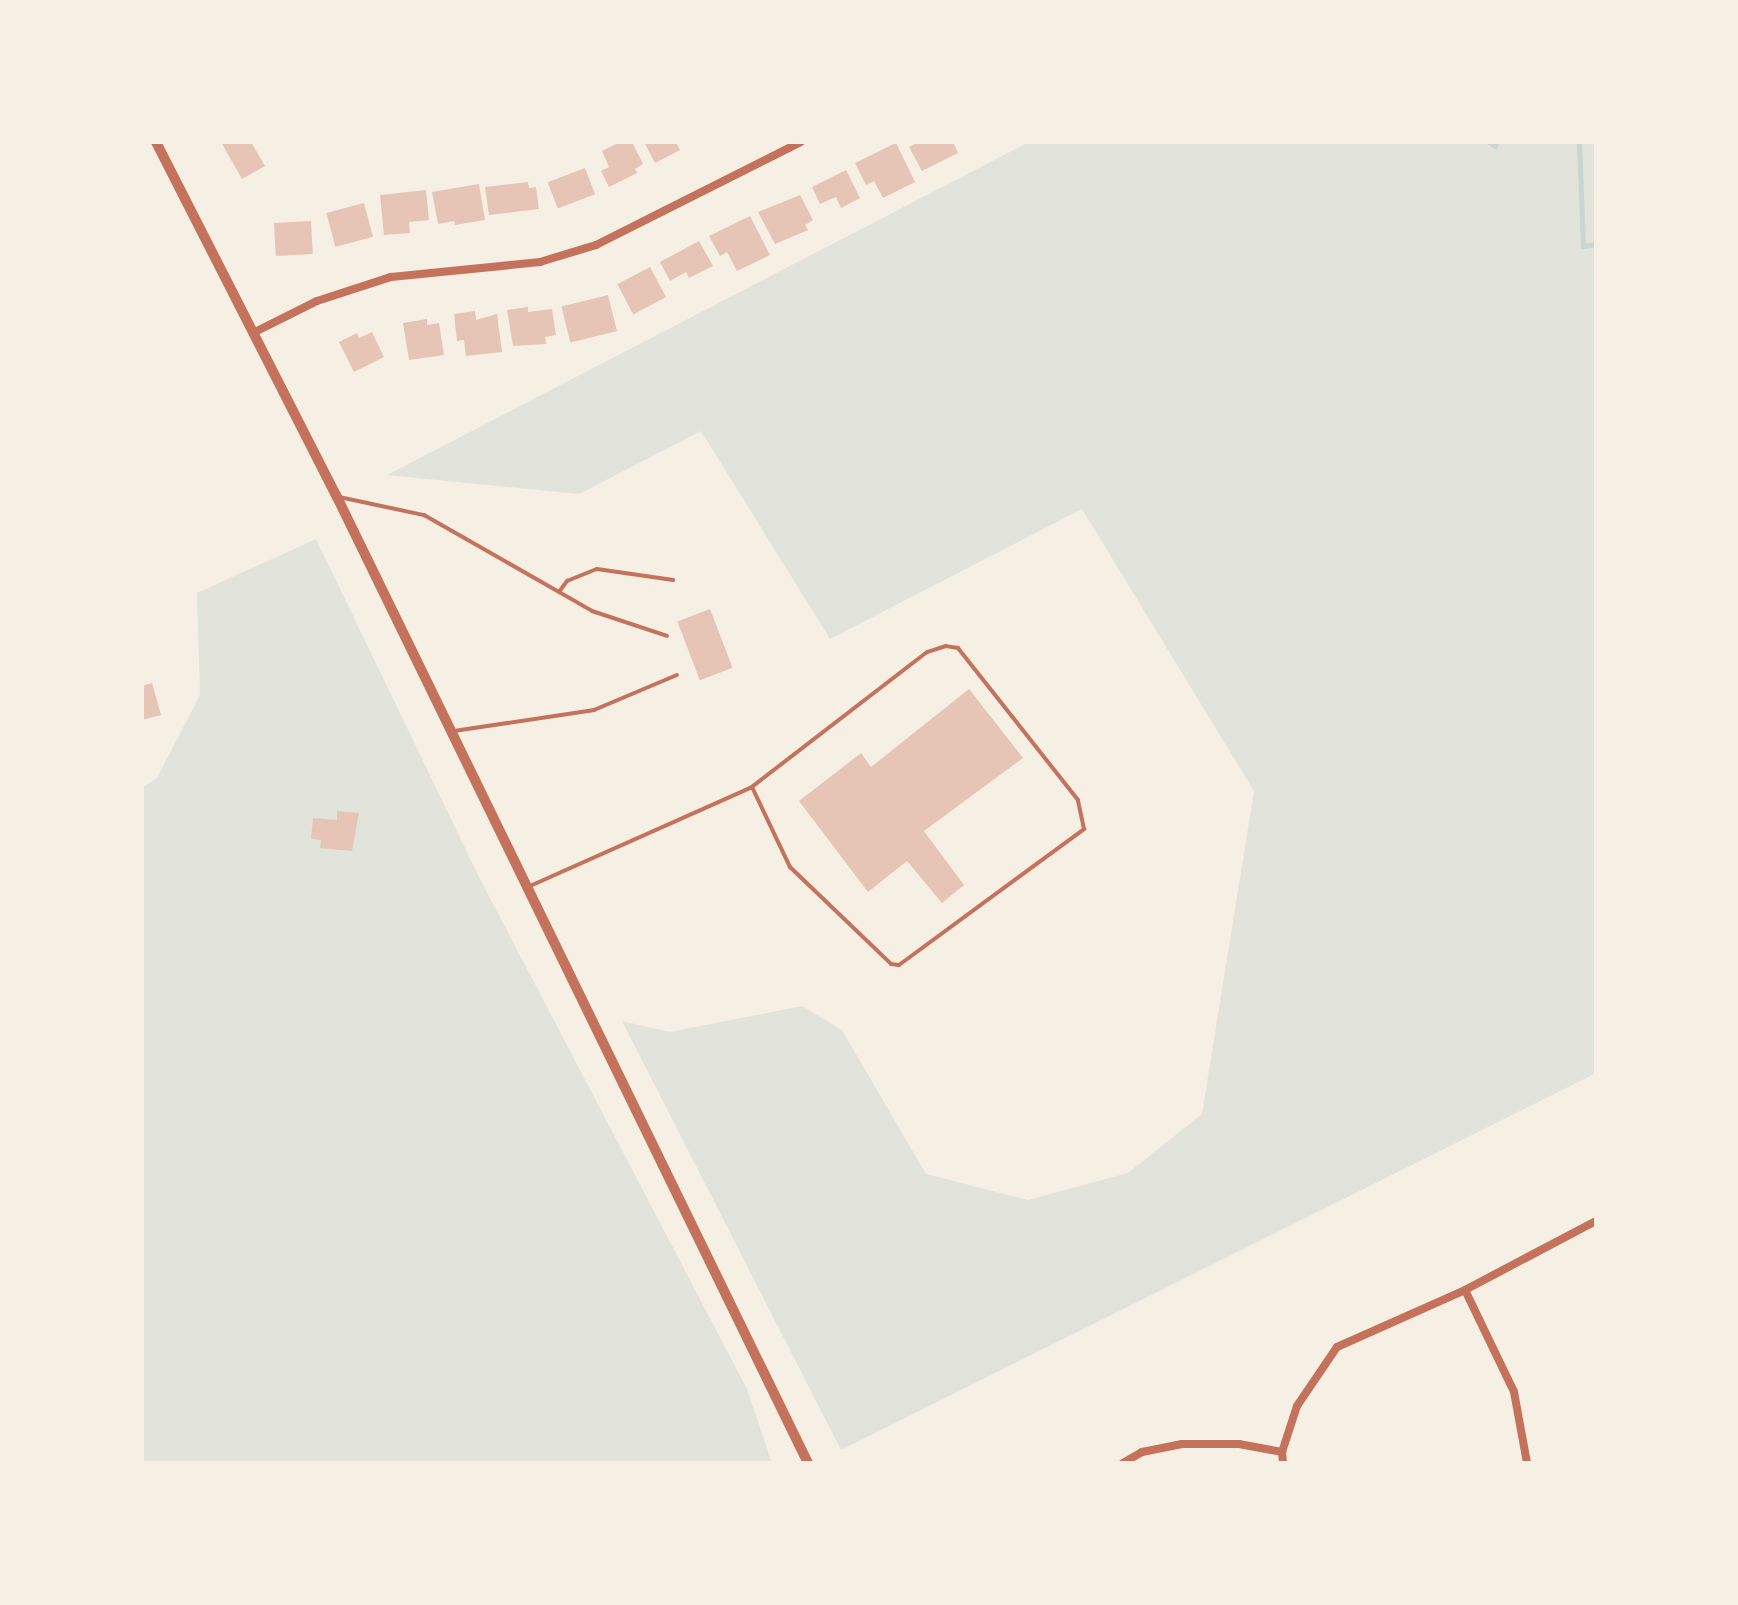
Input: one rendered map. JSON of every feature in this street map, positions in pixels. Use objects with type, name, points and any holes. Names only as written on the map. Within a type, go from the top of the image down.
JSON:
[{"type":"street","points":[[156,142],[337,497],[808,1463]]},
{"type":"street","points":[[255,332],[317,301],[391,277],[540,262],[596,245],[801,142]]},
{"type":"street","points":[[1283,1463],[1282,1452],[1297,1406],[1337,1347],[1465,1290],[1596,1221]]},
{"type":"street","points":[[1465,1290],[1514,1392],[1527,1463]]},
{"type":"street","points":[[1123,1463],[1142,1452],[1182,1444],[1239,1444],[1282,1452]]},
{"type":"lane","points":[[337,497],[424,515],[592,611],[667,636]]},
{"type":"lane","points":[[559,592],[567,581],[597,569],[673,580]]},
{"type":"lane","points":[[527,887],[752,787],[927,652],[946,646],[958,648],[1078,800],[1084,829],[899,965],[891,964],[790,867],[752,787]]},
{"type":"lane","points":[[451,732],[594,710],[677,675]]},
{"type":"shaded area","points":[[1029,142],[1596,142],[1596,1073],[841,1450],[622,1021],[670,1032],[802,1006],[842,1030],[926,1174],[1028,1200],[1128,1173],[1202,1114],[1254,791],[1082,509],[830,639],[701,431],[579,494],[387,475]]},
{"type":"shaded area","points":[[316,539],[479,877],[747,1389],[772,1463],[142,1463],[142,788],[157,778],[200,695],[197,593]]},
{"type":"building","points":[[221,142],[251,142],[265,166],[242,179]]},
{"type":"building","points":[[620,142],[632,142],[643,164],[635,169],[637,173],[609,187],[601,171],[609,167],[602,151]]},
{"type":"building","points":[[644,142],[676,142],[680,150],[655,163]]},
{"type":"building","points":[[918,142],[953,142],[958,153],[922,171],[909,147]]},
{"type":"building","points":[[896,143],[915,182],[883,198],[874,181],[866,185],[855,163]]},
{"type":"building","points":[[585,168],[595,194],[558,208],[548,182]]},
{"type":"building","points":[[846,170],[860,198],[841,208],[836,197],[820,204],[812,187]]},
{"type":"building","points":[[528,182],[529,188],[536,187],[539,209],[489,215],[485,187]]},
{"type":"building","points":[[479,184],[485,220],[455,225],[454,221],[438,224],[432,192]]},
{"type":"building","points":[[426,190],[429,220],[409,222],[410,233],[384,235],[380,195]]},
{"type":"building","points":[[800,195],[813,220],[805,225],[808,230],[775,244],[758,212]]},
{"type":"building","points":[[364,203],[373,237],[335,247],[326,213]]},
{"type":"building","points":[[750,216],[770,255],[737,271],[727,252],[720,256],[709,236]]},
{"type":"building","points":[[311,221],[313,254],[276,256],[274,223]]},
{"type":"building","points":[[699,241],[713,266],[689,278],[686,272],[670,281],[660,262]]},
{"type":"building","points":[[650,267],[666,297],[633,314],[617,284]]},
{"type":"building","points":[[608,295],[617,331],[570,343],[561,307]]},
{"type":"building","points":[[528,307],[528,312],[552,309],[556,335],[545,337],[546,344],[513,346],[507,310]]},
{"type":"building","points":[[475,311],[476,320],[497,314],[502,352],[466,356],[464,340],[457,341],[454,314]]},
{"type":"building","points":[[427,319],[427,325],[439,323],[444,355],[409,360],[403,323]]},
{"type":"building","points":[[372,332],[384,357],[354,372],[339,342],[357,333],[359,338]]},
{"type":"building","points":[[710,609],[733,668],[700,680],[677,622]]},
{"type":"building","points":[[152,683],[161,715],[142,720],[142,686]]},
{"type":"building","points":[[969,689],[1023,758],[924,831],[964,885],[942,903],[907,861],[868,892],[799,801],[861,753],[871,767]]},
{"type":"building","points":[[337,811],[359,813],[352,851],[320,848],[321,840],[311,839],[313,818],[337,820]]},
{"type":"waterway","points":[[1489,142],[1495,146],[1497,142]]},
{"type":"waterway","points":[[1579,142],[1583,246],[1596,244]]}]
